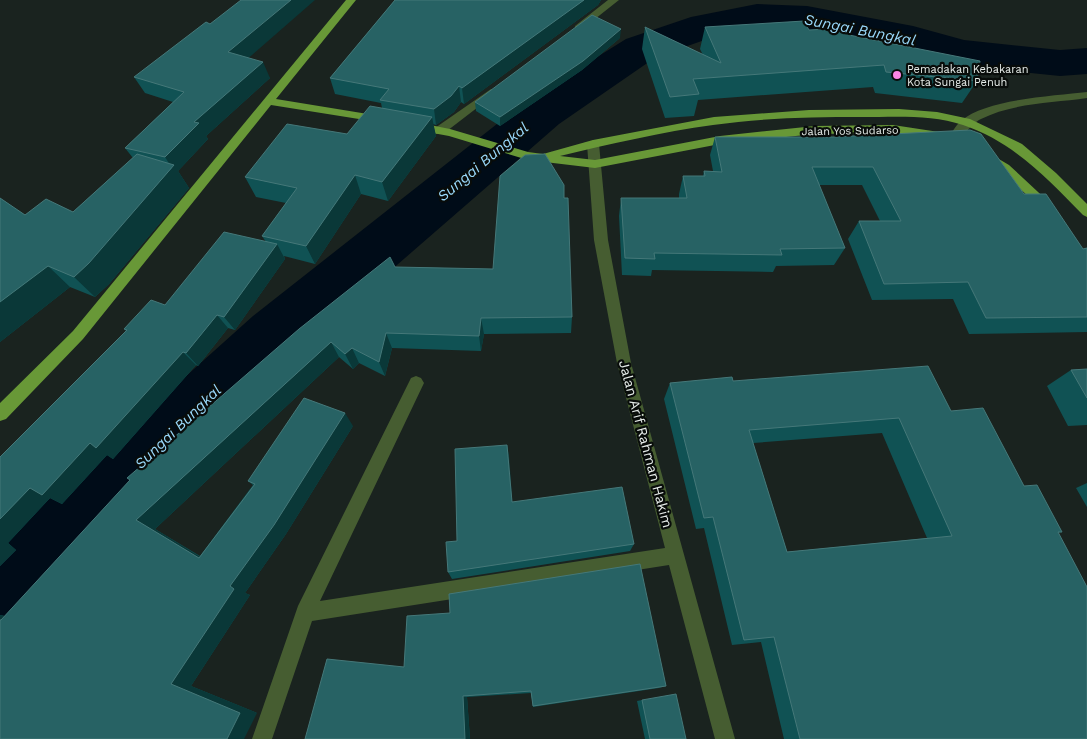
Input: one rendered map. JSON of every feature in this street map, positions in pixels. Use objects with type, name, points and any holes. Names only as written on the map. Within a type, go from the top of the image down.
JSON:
[{"type":"main road","points":[[0,414],[78,335],[351,0]]},
{"type":"main road","points":[[268,100],[445,132],[534,157]]},
{"type":"main road","name":"Jalan Yos Sudarso","points":[[534,157],[714,121],[809,114],[899,112],[966,122],[1018,147],[1052,176],[1087,212]]},
{"type":"main road","name":"Jalan Yos Sudarso","points":[[534,157],[595,164],[720,140],[815,130],[893,129],[937,135],[967,145]]},
{"type":"main road","points":[[982,153],[1005,168],[1055,217]]},
{"type":"street","points":[[566,37],[614,0]]},
{"type":"street","points":[[445,132],[502,84]]},
{"type":"street","points":[[953,140],[966,122],[981,114],[1005,107],[1087,95]]},
{"type":"street","name":"Jalan Arif Rahman Hakim","points":[[593,144],[601,240],[624,362],[725,739]]},
{"type":"street","points":[[262,739],[305,613],[416,383]]},
{"type":"street","points":[[305,613],[675,555]]},
{"type":"building","points":[[241,0],[291,0],[228,52],[263,62],[194,122],[199,123],[165,157],[125,148],[184,92],[134,77],[206,22],[210,24]]},
{"type":"building","points":[[395,0],[584,0],[462,88],[459,86],[451,96],[434,109],[380,100],[389,89],[330,78]]},
{"type":"building","points":[[592,15],[621,29],[583,61],[500,117],[475,102]]},
{"type":"building","points":[[804,21],[809,30],[844,28],[849,35],[980,61],[977,81],[886,72],[884,65],[693,79],[699,94],[670,97],[645,27],[721,63],[705,27]]},
{"type":"building","points":[[370,106],[432,117],[382,182],[355,175],[306,246],[262,236],[297,188],[245,177],[287,124],[347,134]]},
{"type":"building","points":[[970,130],[981,134],[1024,194],[1046,194],[1083,249],[1087,248],[1087,317],[986,318],[968,282],[884,284],[859,221],[901,221],[873,167],[812,167],[845,248],[780,249],[782,255],[654,253],[655,259],[625,258],[621,198],[687,198],[683,176],[705,176],[704,171],[722,172],[715,137],[833,137]]},
{"type":"building","points":[[137,154],[174,165],[89,263],[74,277],[48,266],[0,302],[0,198],[25,215],[46,199],[73,212]]},
{"type":"building","points":[[545,154],[564,185],[564,198],[568,198],[572,317],[481,318],[479,336],[386,333],[379,362],[352,348],[345,354],[331,342],[136,520],[199,558],[255,484],[248,481],[304,398],[345,413],[274,525],[230,586],[234,589],[171,684],[240,713],[227,739],[0,739],[0,620],[130,480],[127,478],[299,329],[390,257],[395,267],[493,269],[500,176],[525,155]]},
{"type":"building","points":[[224,232],[277,244],[224,317],[217,315],[186,353],[183,352],[96,448],[90,443],[42,495],[30,488],[0,519],[0,457],[127,330],[124,329],[151,300],[165,305]]},
{"type":"building","points":[[928,366],[951,411],[983,408],[1024,486],[1037,485],[1062,532],[1058,532],[1087,587],[1087,739],[800,739],[774,637],[744,640],[713,517],[704,518],[670,383],[732,377],[733,381]],"holes":[[[899,418],[952,536],[787,552],[749,430]]]},
{"type":"building","points":[[1087,369],[1087,398],[1071,370]]},
{"type":"building","points":[[507,445],[512,502],[622,487],[634,544],[448,572],[446,542],[457,541],[455,449]]},
{"type":"building","points":[[640,564],[666,686],[533,706],[531,691],[463,696],[465,739],[305,739],[327,659],[404,667],[407,616],[450,613],[449,594]]},
{"type":"building","points":[[676,694],[686,739],[650,739],[642,700]]},
{"type":"waterway","name":"Sungai Bungkal","points":[[0,596],[275,334],[542,113],[641,48],[706,26],[757,16],[807,18],[913,39],[961,53],[1060,63],[1087,61]]},
{"type":"place","name":"Pemadakan Kebakaran Kota Sungai Penuh","points":[[897,75]]}]
